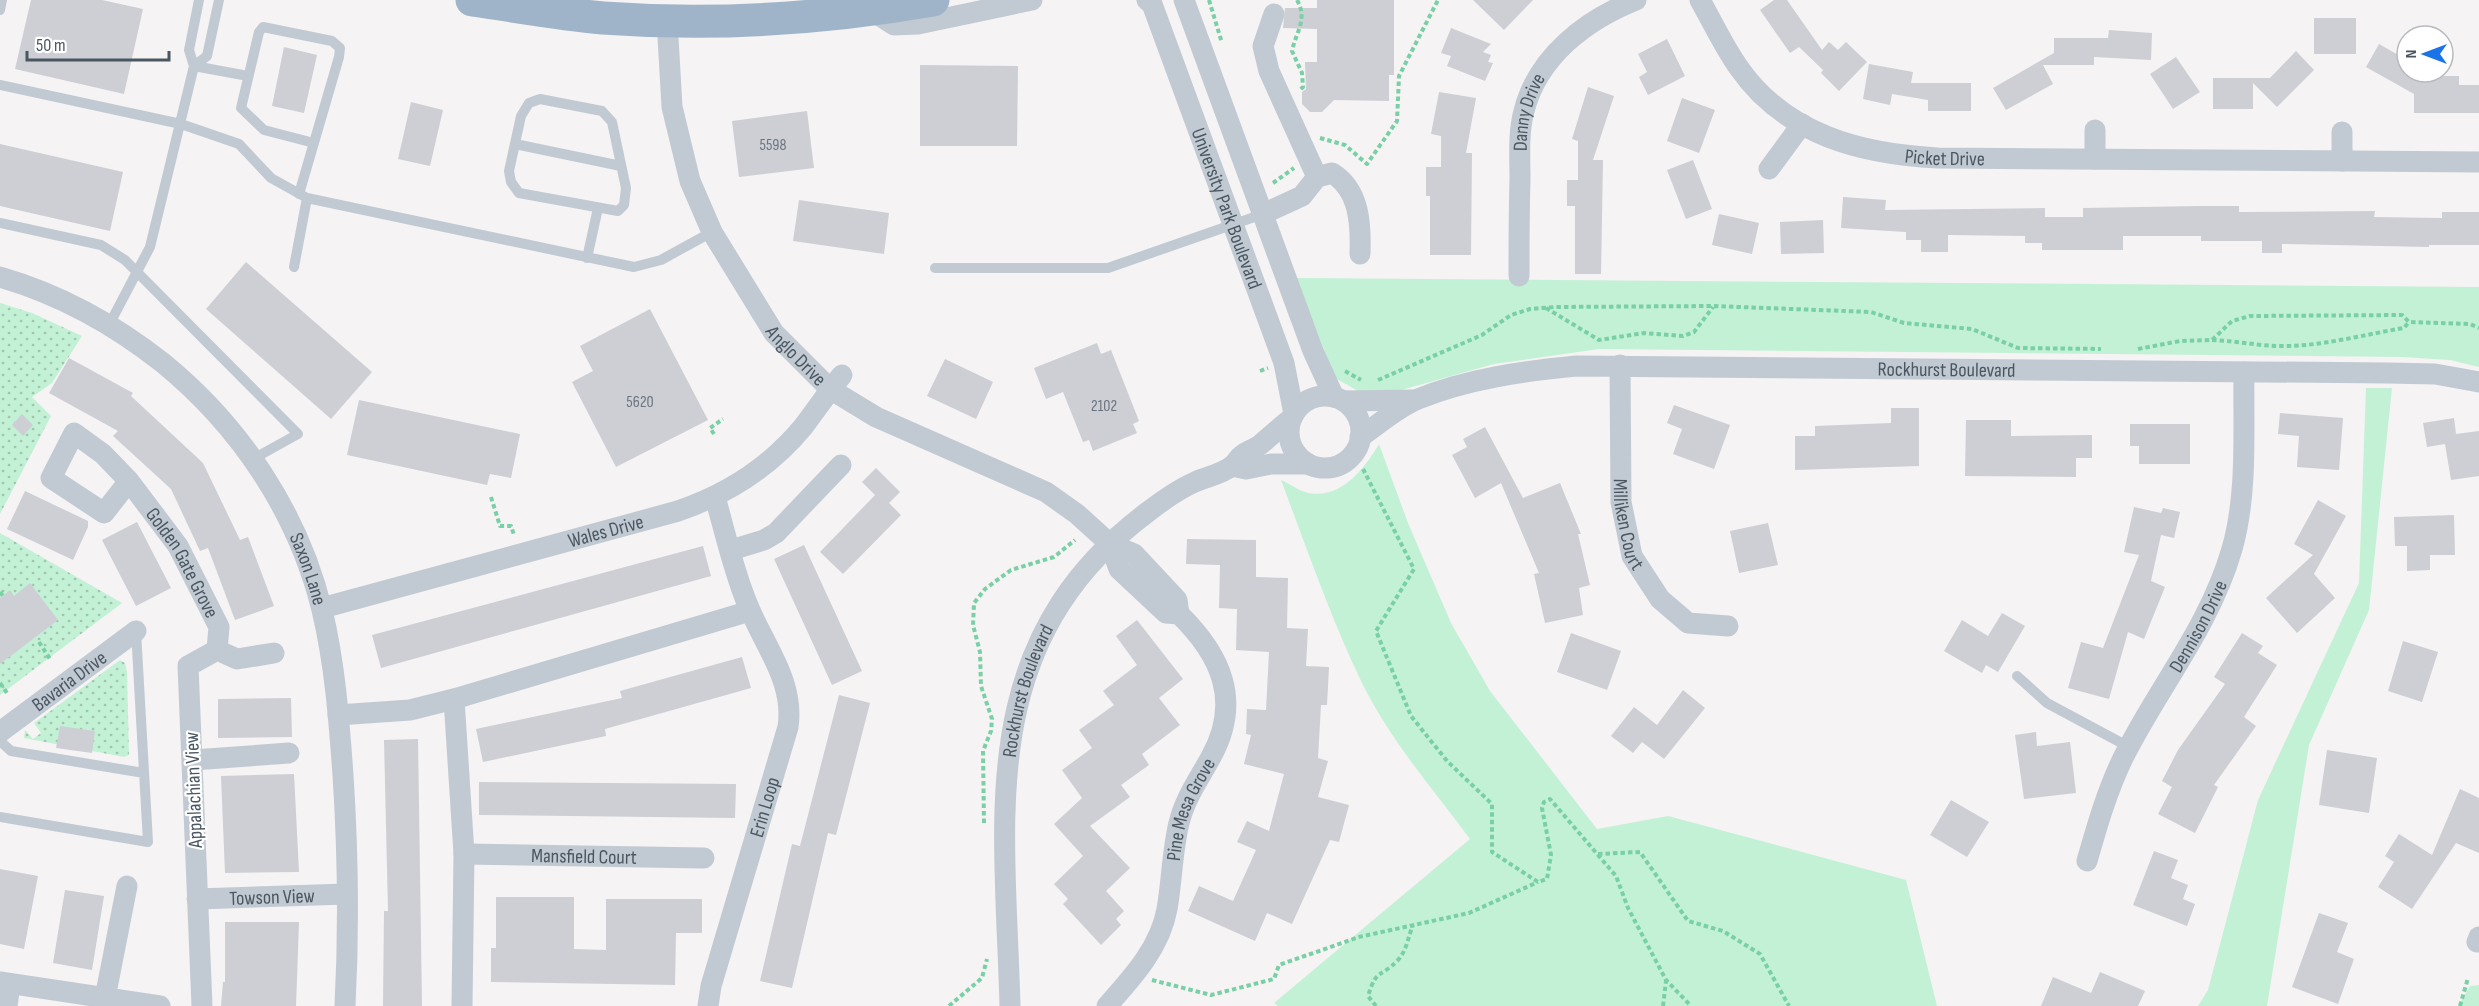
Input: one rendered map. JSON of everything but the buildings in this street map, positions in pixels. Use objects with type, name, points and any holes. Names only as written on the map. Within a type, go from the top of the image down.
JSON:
[{"type":"highway","points":[[472,0],[612,9],[679,10],[768,0]]},
{"type":"highway","points":[[679,10],[730,22],[870,10],[933,0]]},
{"type":"street","points":[[870,10],[894,25],[918,24],[1032,0]]},
{"type":"street","name":"University Park Boulevard","points":[[1184,0],[1313,351],[1339,399]]},
{"type":"street","name":"Danny Drive","points":[[1519,276],[1520,140],[1524,111],[1549,60],[1573,36],[1595,18],[1636,0]]},
{"type":"street","name":"Picket Drive","points":[[1700,0],[1740,71],[1779,110],[1826,137],[1856,148],[1908,156],[2479,162]]},
{"type":"street","name":"University Park Boulevard","points":[[1150,1],[1284,363],[1293,416]]},
{"type":"street","name":"Anglo Drive","points":[[679,10],[672,107],[679,145],[690,182],[712,232],[774,333],[876,417],[1046,492],[1084,520],[1110,544]]},
{"type":"street","points":[[1274,14],[1263,46],[1269,71],[1317,177]]},
{"type":"street","points":[[1769,169],[1802,124]]},
{"type":"street","points":[[2095,130],[2095,159]]},
{"type":"street","points":[[2342,132],[2342,161]]},
{"type":"street","points":[[1263,214],[1302,196],[1317,177],[1332,173],[1348,187],[1357,205],[1361,232],[1360,254]]},
{"type":"street","name":"Saxon Lane","points":[[0,277],[62,300],[109,325],[156,358],[197,392],[252,459],[281,501],[303,552],[322,608],[332,660],[338,715],[347,894],[345,1006]]},
{"type":"street","name":"Rockhurst Boulevard","points":[[1339,399],[1416,399],[1508,375],[1557,368],[1620,365],[2435,374],[2479,382]]},
{"type":"street","name":"Milliken Court","points":[[1620,365],[1621,502],[1632,556],[1660,599],[1688,623],[1728,626]]},
{"type":"street","name":"Dennison Drive","points":[[2087,861],[2109,788],[2129,747],[2210,609],[2233,547],[2240,504],[2244,372]]},
{"type":"street","name":"Wales Drive","points":[[322,608],[678,511],[715,497],[743,482],[765,465],[802,428],[836,382]]},
{"type":"street","points":[[1311,399],[1339,399],[1359,420],[1360,437],[1353,455],[1344,463],[1332,468],[1308,464],[1292,447],[1289,436],[1293,416],[1311,399]]},
{"type":"street","name":"Rockhurst Boulevard","points":[[1360,437],[1416,399]]},
{"type":"street","name":"Rockhurst Boulevard","points":[[1010,1006],[1005,784],[1009,738],[1020,691],[1052,615],[1110,544],[1149,511],[1192,483],[1232,466],[1242,455],[1261,444],[1293,416]]},
{"type":"street","name":"Rockhurst Boulevard","points":[[1232,466],[1246,469],[1271,464],[1308,464]]},
{"type":"street","points":[[730,550],[764,540],[776,533],[841,465]]},
{"type":"street","name":"Golden Gate Grove","points":[[129,481],[184,556],[219,627],[217,650]]},
{"type":"street","name":"Erin Loop","points":[[708,1006],[789,719],[786,686],[750,611],[715,497]]},
{"type":"street","name":"Pine Mesa Grove","points":[[1107,1006],[1134,975],[1159,934],[1167,911],[1179,822],[1188,798],[1220,737],[1225,714],[1225,696],[1218,663],[1207,643],[1179,614],[1166,613],[1119,569],[1110,544]]},
{"type":"street","points":[[338,715],[410,710],[454,699],[750,611]]},
{"type":"street","name":"Bavaria Drive","points":[[0,732],[136,631]]},
{"type":"street","points":[[217,650],[237,659],[274,654]]},
{"type":"street","name":"Appalachian View","points":[[202,1006],[188,666],[217,650]]},
{"type":"street","points":[[454,699],[464,854],[462,1006]]},
{"type":"street","points":[[193,760],[289,753]]},
{"type":"street","name":"Mansfield Court","points":[[464,854],[704,858]]},
{"type":"street","points":[[105,998],[127,886]]},
{"type":"street","name":"Towson View","points":[[197,899],[347,894]]},
{"type":"street","points":[[7,1006],[5,983],[160,1006]]},
{"type":"lane","points":[[0,10],[2,0]]},
{"type":"lane","points":[[109,325],[139,272],[150,246],[194,66],[189,50],[200,0]]},
{"type":"lane","points":[[194,66],[207,56],[219,0]]},
{"type":"lane","points":[[294,267],[303,196],[314,143],[339,57],[338,45],[332,41],[263,27],[241,104],[254,122],[264,130],[314,143]]},
{"type":"lane","points":[[194,66],[248,76]]},
{"type":"lane","points":[[0,85],[181,124],[239,144],[272,178],[303,196],[587,258],[642,267],[661,260],[712,232]]},
{"type":"lane","points":[[540,99],[602,111],[612,122],[621,166],[626,188],[624,205],[618,211],[519,193],[511,182],[509,171],[521,116],[529,103],[540,99]]},
{"type":"lane","points":[[515,144],[621,166]]},
{"type":"lane","points":[[587,258],[598,208]]},
{"type":"lane","points":[[935,268],[1108,268],[1263,214]]},
{"type":"lane","points":[[0,223],[101,245],[139,272],[165,302],[298,434],[252,459]]},
{"type":"lane","points":[[0,817],[148,842],[136,631]]},
{"type":"lane","points":[[2017,676],[2047,703],[2129,747]]},
{"type":"lane","points":[[0,741],[11,751],[144,773]]},
{"type":"path","points":[[1294,96],[1303,87],[1302,73],[1292,51],[1302,26],[1301,7],[1297,0]]},
{"type":"path","points":[[1315,137],[1345,145],[1367,164],[1397,121],[1399,76],[1437,0]]},
{"type":"path","points":[[1273,183],[1296,167]]},
{"type":"path","points":[[1546,308],[1599,340],[1644,333],[1683,336],[1694,332],[1713,306]]},
{"type":"path","points":[[1341,368],[1361,380],[1376,381],[1482,335],[1511,315],[1530,309],[1546,308],[1713,306],[1871,312],[1904,323],[1972,329],[2018,348],[2107,349]]},
{"type":"path","points":[[2212,340],[2232,321],[2250,316],[2402,315],[2409,322],[2470,324],[2479,328]]},
{"type":"path","points":[[2129,349],[2180,341],[2212,340],[2251,341],[2264,346],[2293,346],[2403,328],[2409,322]]},
{"type":"path","points":[[714,434],[710,428],[723,419]]},
{"type":"path","points":[[1363,469],[1414,569],[1376,631],[1411,716],[1447,761],[1492,804],[1492,852],[1538,882]]},
{"type":"path","points":[[491,496],[500,526],[511,526],[514,535]]},
{"type":"path","points":[[39,642],[50,659]]},
{"type":"path","points":[[0,683],[7,693]]},
{"type":"path","points":[[1134,975],[1211,995],[1274,979],[1279,965],[1359,937],[1469,913],[1547,879],[1551,855],[1542,808],[1544,802],[1550,799],[1616,876],[1628,908],[1666,980],[1691,1006]]},
{"type":"path","points":[[1598,855],[1640,852],[1688,921],[1723,931],[1760,954],[1789,1006]]},
{"type":"path","points":[[1376,1006],[1368,996],[1374,977],[1397,961],[1406,949],[1413,926]]},
{"type":"path","points":[[2460,1006],[2468,978]]},
{"type":"path","points":[[1663,1006],[1666,980]]},
{"type":"green space","points":[[1296,278],[2479,287],[2479,367],[2450,360],[2403,357],[1599,349],[1494,364],[1387,394],[1367,396],[1335,378]]},
{"type":"green space","points":[[0,303],[32,313],[82,336],[52,383],[32,397],[51,416],[0,514]]},
{"type":"green space","points":[[2366,388],[2392,388],[2369,610],[2309,745],[2267,1006],[2198,1006],[2208,990],[2258,800],[2359,583]]},
{"type":"green space","points":[[1379,444],[1408,523],[1451,623],[1490,691],[1597,829],[1668,816],[1906,880],[1937,1006],[1278,1006],[1274,1003],[1470,839],[1399,745],[1374,706],[1351,660],[1330,609],[1281,480],[1302,491],[1315,494],[1338,489],[1357,474]]},
{"type":"green space","points":[[0,533],[122,603],[0,695]]},
{"type":"green space","points":[[120,660],[125,663],[127,672],[129,755],[124,757],[24,738],[25,730],[33,739],[41,733],[34,723]]},
{"type":"green space","points":[[2479,985],[2479,1006],[2458,1006],[2470,986]]}]
